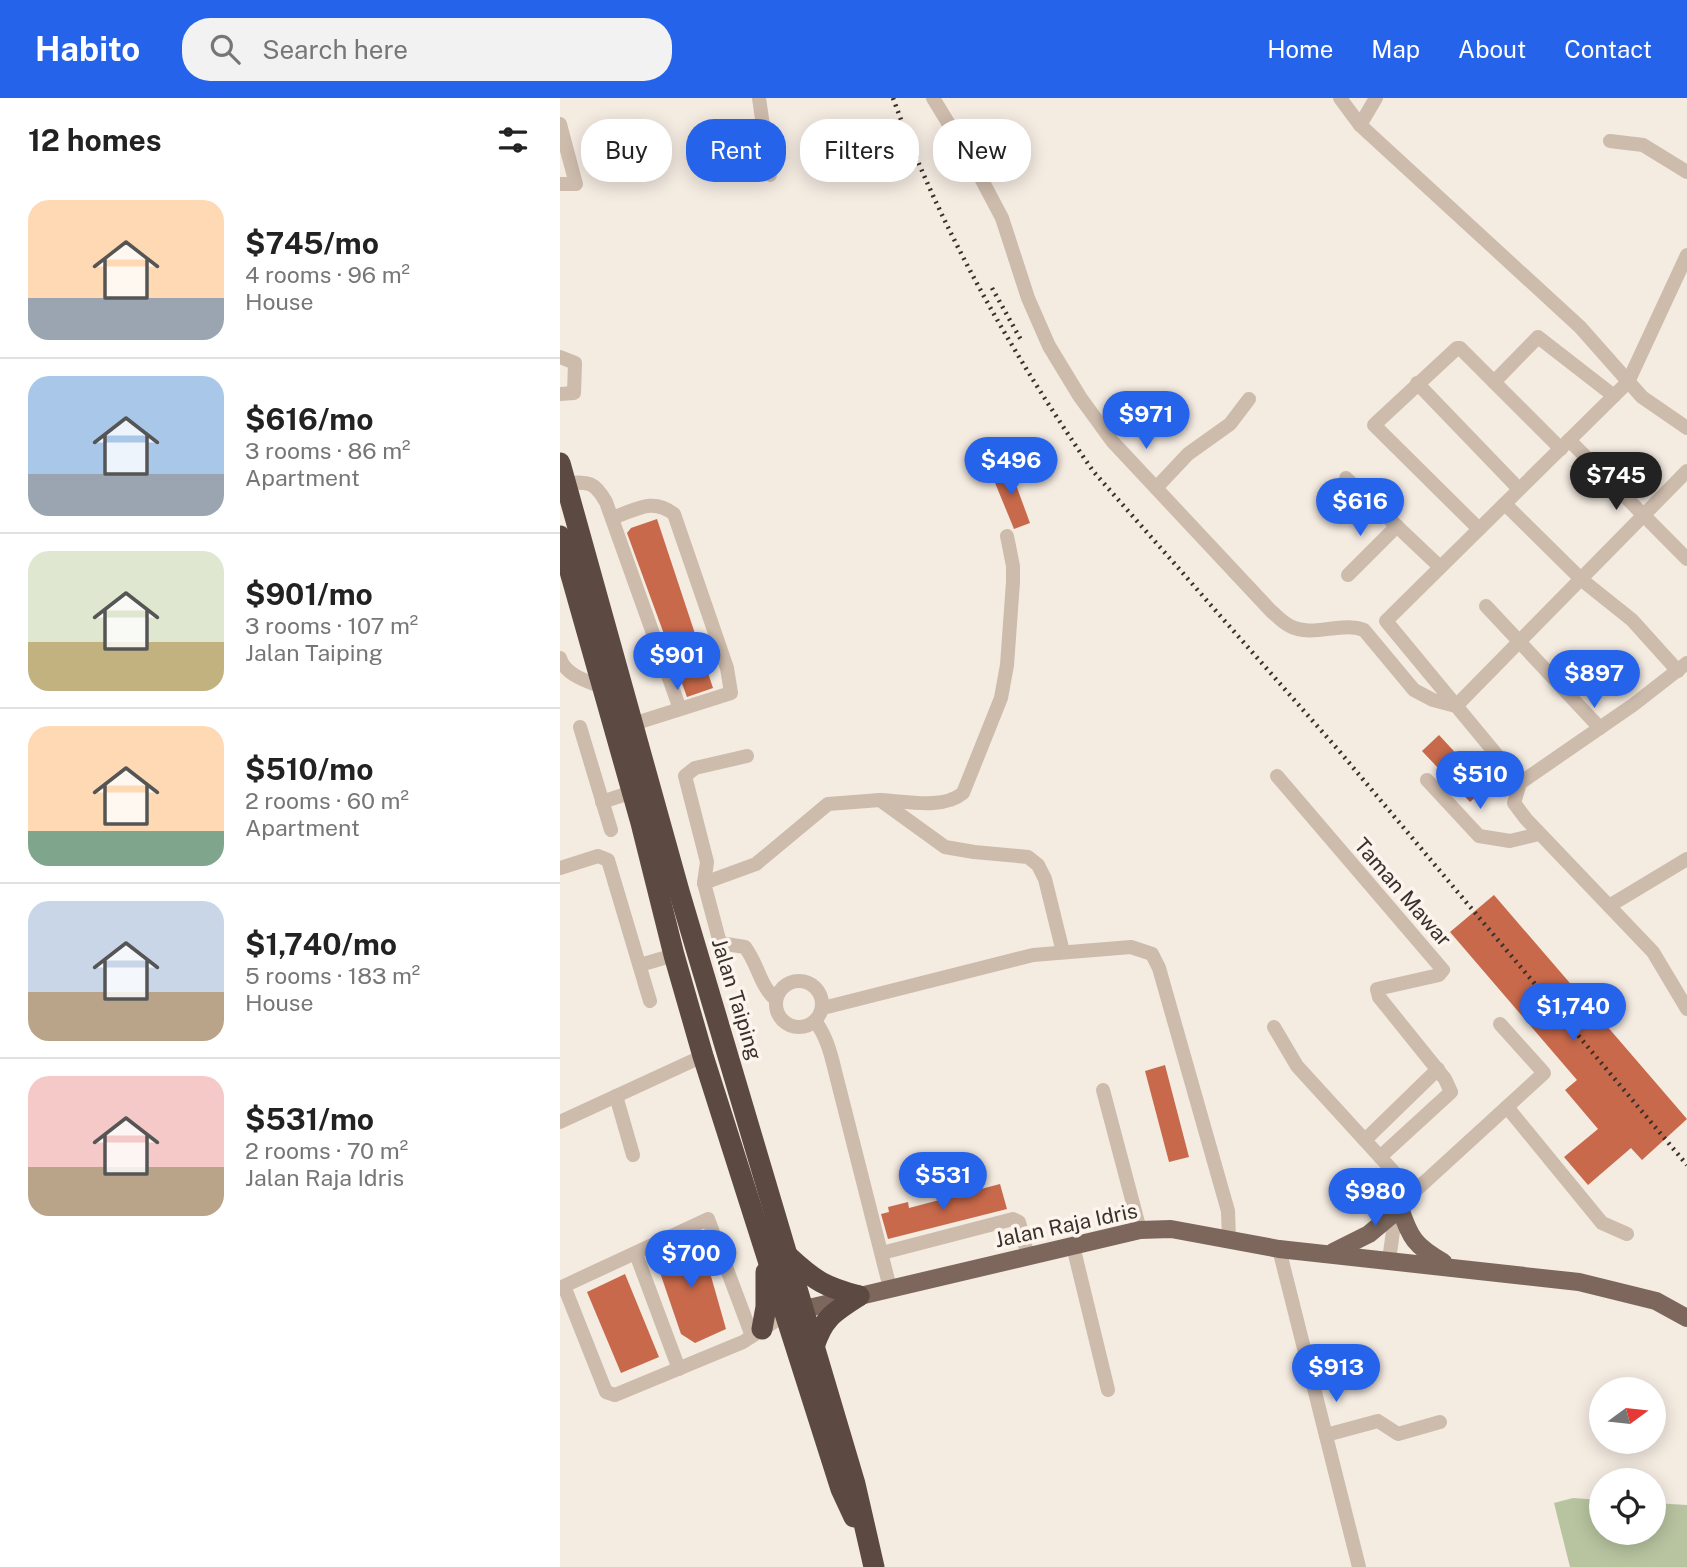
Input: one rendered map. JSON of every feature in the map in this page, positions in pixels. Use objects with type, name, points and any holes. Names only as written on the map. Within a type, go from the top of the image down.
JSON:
[{"type":"highway","name":"Jalan Taiping","points":[[563,473],[679,891],[788,1256],[795,1311],[841,1489],[871,1557]]},
{"type":"highway","name":"Jalan Taiping","points":[[560,536],[703,1056],[766,1252],[814,1347],[855,1483],[871,1557]]},
{"type":"highway","points":[[674,955],[680,940],[679,891]]},
{"type":"highway","points":[[757,1333],[766,1292],[766,1252]]},
{"type":"highway","points":[[788,1256],[811,1278],[829,1288],[859,1296]]},
{"type":"highway","points":[[814,1347],[826,1320],[859,1296]]},
{"type":"main road","points":[[1329,1254],[1369,1234],[1400,1208],[1408,1232],[1421,1250],[1451,1267]]},
{"type":"main road","name":"Jalan Raja Idris","points":[[795,1311],[1140,1230],[1171,1229],[1279,1249],[1579,1282],[1656,1301],[1687,1318]]},
{"type":"street","points":[[759,98],[762,119]]},
{"type":"street","points":[[933,98],[974,165],[1002,218],[1028,298],[1049,346],[1080,397],[1112,441],[1290,627],[1307,630],[1357,627],[1364,630],[1414,690],[1433,700],[1456,705]]},
{"type":"street","points":[[1340,98],[1360,125],[1580,327],[1642,397],[1687,428]]},
{"type":"street","points":[[1360,125],[1376,98]]},
{"type":"street","points":[[560,124],[576,184],[560,184]]},
{"type":"street","points":[[1610,141],[1643,145],[1687,172]]},
{"type":"street","points":[[1364,630],[1386,621],[1629,382],[1687,255]]},
{"type":"street","points":[[1494,382],[1538,337],[1614,396]]},
{"type":"street","points":[[1479,529],[1374,425],[1457,348],[1461,348],[1494,382],[1645,516],[1687,559]]},
{"type":"street","points":[[560,357],[575,363],[574,393],[560,394]]},
{"type":"street","points":[[1417,383],[1519,489]]},
{"type":"street","points":[[1156,488],[1188,454],[1230,424],[1249,399]]},
{"type":"street","points":[[1456,705],[1687,471]]},
{"type":"street","points":[[563,473],[597,486],[606,502],[680,709]]},
{"type":"street","points":[[1346,478],[1440,567]]},
{"type":"street","points":[[612,518],[652,504],[663,506],[674,514],[727,668],[731,693],[633,724]]},
{"type":"street","points":[[1505,504],[1582,580],[1632,620],[1682,667],[1520,783],[1514,803],[1539,834],[1653,952],[1687,1009]]},
{"type":"street","points":[[1348,575],[1396,526]]},
{"type":"street","points":[[704,883],[756,864],[828,804],[880,800],[939,802],[957,798],[963,793],[1001,698],[1007,665],[1013,566],[1007,536]]},
{"type":"street","points":[[1486,606],[1600,728]]},
{"type":"street","points":[[1386,621],[1520,783]]},
{"type":"street","points":[[561,663],[582,679],[603,687]]},
{"type":"street","points":[[580,727],[611,830]]},
{"type":"street","points":[[747,756],[695,768],[685,776],[708,862],[704,883],[720,943],[745,947],[752,956],[762,981],[776,1000],[778,1014],[788,1025],[802,1027],[819,1015],[1033,955],[1131,947],[1152,954],[1159,968],[1228,1211],[1229,1239]]},
{"type":"street","name":"Taman Mawar","points":[[1277,776],[1443,970],[1439,975],[1377,989],[1379,997],[1438,1069],[1451,1092],[1380,1157]]},
{"type":"street","points":[[1427,780],[1479,836],[1510,841],[1539,834]]},
{"type":"street","points":[[603,802],[632,792]]},
{"type":"street","points":[[880,800],[945,847],[1028,857],[1038,865],[1045,879],[1063,952]]},
{"type":"street","points":[[560,868],[598,856],[608,860],[650,1001]]},
{"type":"street","points":[[1609,906],[1687,859]]},
{"type":"street","points":[[640,965],[674,955]]},
{"type":"street","points":[[776,1000],[789,983],[810,983],[820,992],[821,1030],[828,1047],[890,1288]]},
{"type":"street","points":[[1389,1260],[1395,1217],[1400,1208],[1544,1073],[1500,1024]]},
{"type":"street","points":[[1274,1027],[1297,1066],[1413,1193]]},
{"type":"street","points":[[560,1122],[703,1056]]},
{"type":"street","points":[[1365,1140],[1438,1069]]},
{"type":"street","points":[[1103,1090],[1140,1230]]},
{"type":"street","points":[[616,1096],[633,1155]]},
{"type":"street","points":[[1507,1107],[1602,1223],[1627,1234]]},
{"type":"street","points":[[883,1253],[1013,1219],[1019,1222],[1028,1256]]},
{"type":"street","points":[[757,1333],[708,1220],[564,1286],[606,1392],[615,1395],[757,1333],[795,1311]]},
{"type":"street","points":[[1073,1246],[1108,1390]]},
{"type":"street","points":[[1279,1249],[1359,1567]]},
{"type":"street","points":[[636,1254],[679,1369]]},
{"type":"street","points":[[1326,1435],[1378,1422],[1398,1434],[1440,1422]]},
{"type":"green space","points":[[1573,1498],[1589,1499],[1589,1545],[1666,1545],[1666,1504],[1687,1505],[1687,1567],[1570,1567],[1554,1503]]},
{"type":"building","points":[[1009,466],[1030,523],[1014,529],[991,473]]},
{"type":"building","points":[[657,519],[713,688],[687,697],[627,533],[631,528]]},
{"type":"building","points":[[1439,735],[1487,787],[1470,802],[1422,751]]},
{"type":"building","points":[[1494,895],[1687,1119],[1642,1160],[1631,1148],[1588,1185],[1564,1157],[1598,1129],[1565,1090],[1577,1080],[1450,932]]},
{"type":"building","points":[[1165,1065],[1189,1157],[1169,1162],[1145,1071]]},
{"type":"building","points":[[1000,1184],[1007,1209],[888,1239],[881,1214],[889,1212],[888,1207],[908,1202],[909,1208]]},
{"type":"building","points":[[699,1234],[726,1329],[695,1343],[681,1334],[654,1255]]},
{"type":"building","points":[[625,1274],[659,1357],[621,1373],[587,1292]]},
{"type":"railway","points":[[893,98],[933,196],[981,291],[1007,337],[1093,471],[1340,752],[1687,1165]]},
{"type":"railway","points":[[992,288],[1021,340]]}]
